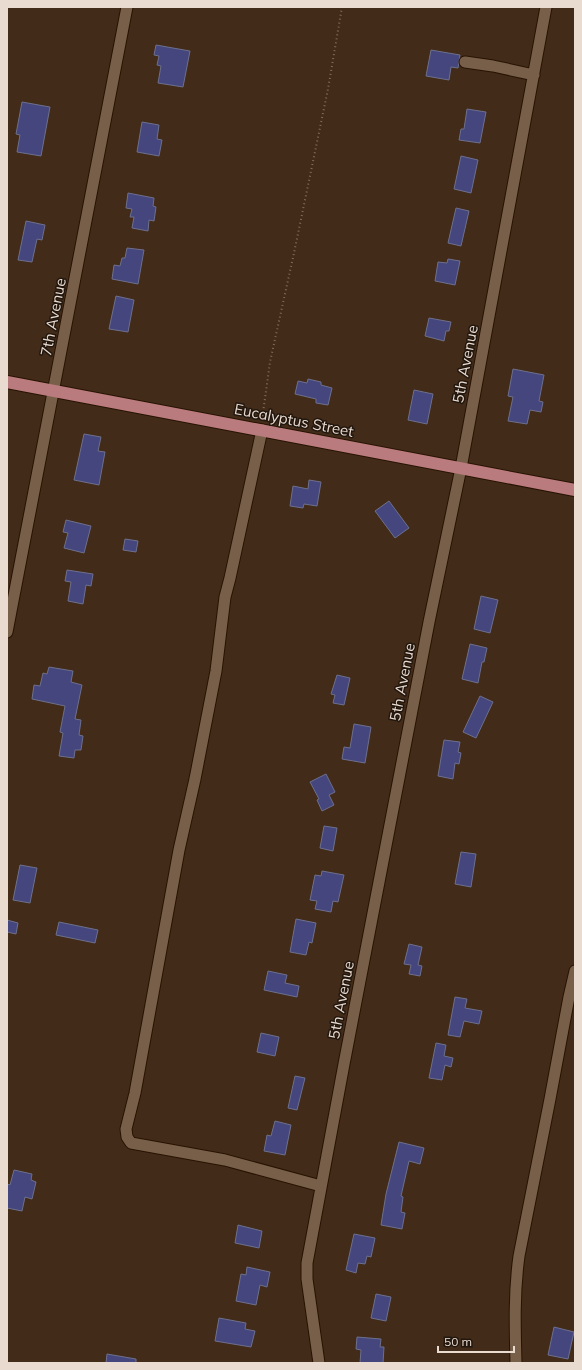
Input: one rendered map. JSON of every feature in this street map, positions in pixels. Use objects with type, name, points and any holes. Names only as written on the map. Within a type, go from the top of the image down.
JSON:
[{"type":"main road","name":"Eucalyptus Street","points":[[7,382],[575,490]]},
{"type":"street","name":"7th Avenue","points":[[7,632],[127,7]]},
{"type":"street","name":"5th Avenue","points":[[319,1363],[307,1279],[307,1263],[429,622],[461,468],[546,7]]},
{"type":"street","points":[[465,62],[493,66],[534,76]]},
{"type":"street","points":[[262,430],[225,597],[216,671],[195,779],[180,843],[135,1093],[126,1129],[127,1137],[131,1142],[225,1160],[321,1186]]},
{"type":"street","points":[[516,1363],[514,1302],[515,1282],[575,971]]},
{"type":"path","points":[[262,430],[261,416],[270,362],[325,102],[342,7]]},
{"type":"building","points":[[156,45],[190,51],[183,87],[158,83],[161,66],[157,65],[159,56],[154,55]]},
{"type":"building","points":[[431,50],[460,55],[458,68],[451,67],[449,80],[426,76]]},
{"type":"building","points":[[22,102],[50,107],[41,156],[17,152],[20,135],[16,134]]},
{"type":"building","points":[[467,109],[486,112],[480,143],[459,140],[461,129],[464,129]]},
{"type":"building","points":[[142,122],[159,125],[157,139],[162,140],[159,156],[137,152]]},
{"type":"building","points":[[461,156],[478,160],[471,193],[454,189]]},
{"type":"building","points":[[128,193],[154,198],[153,206],[156,207],[154,221],[149,220],[148,231],[132,228],[134,217],[130,217],[132,209],[126,208]]},
{"type":"building","points":[[456,208],[469,211],[461,246],[448,243]]},
{"type":"building","points":[[26,221],[45,225],[42,240],[37,239],[32,262],[18,260]]},
{"type":"building","points":[[127,248],[144,250],[138,284],[112,279],[114,265],[120,266],[122,258],[125,258]]},
{"type":"building","points":[[448,259],[460,261],[455,285],[435,281],[438,262],[447,263]]},
{"type":"building","points":[[116,296],[134,300],[128,332],[109,329]]},
{"type":"building","points":[[429,318],[451,322],[449,331],[446,331],[444,341],[425,336]]},
{"type":"building","points":[[513,369],[544,375],[539,401],[543,402],[541,412],[530,410],[527,424],[508,421],[513,397],[508,396]]},
{"type":"building","points":[[308,379],[321,382],[321,385],[332,388],[328,405],[316,403],[316,399],[295,394],[298,381],[307,383]]},
{"type":"building","points":[[414,390],[433,394],[427,424],[408,420]]},
{"type":"building","points":[[84,434],[101,437],[98,451],[105,452],[99,485],[74,480]]},
{"type":"building","points":[[309,480],[321,482],[317,506],[304,504],[303,508],[290,506],[293,486],[308,489]]},
{"type":"building","points":[[389,501],[409,528],[395,538],[375,511]]},
{"type":"building","points":[[66,520],[91,526],[84,553],[64,548],[68,533],[63,532]]},
{"type":"building","points":[[125,539],[138,541],[136,552],[123,550]]},
{"type":"building","points":[[67,570],[93,574],[91,586],[86,585],[83,604],[68,601],[71,582],[65,581]]},
{"type":"building","points":[[481,596],[498,600],[490,633],[474,629]]},
{"type":"building","points":[[470,644],[487,648],[484,662],[482,662],[478,683],[462,679]]},
{"type":"building","points":[[49,667],[73,671],[71,682],[82,685],[75,719],[81,720],[79,735],[83,736],[81,750],[75,750],[74,758],[59,756],[63,733],[60,732],[65,706],[32,699],[34,685],[40,686],[43,673],[47,674]]},
{"type":"building","points":[[337,675],[350,678],[344,705],[333,703],[335,695],[331,694]]},
{"type":"building","points":[[480,696],[493,702],[476,738],[463,732]]},
{"type":"building","points":[[354,724],[371,727],[365,763],[342,759],[344,747],[350,748]]},
{"type":"building","points":[[444,740],[460,742],[458,752],[461,753],[459,764],[455,763],[453,779],[438,776]]},
{"type":"building","points":[[326,774],[335,792],[329,795],[334,805],[322,811],[317,800],[319,799],[310,782]]},
{"type":"building","points":[[324,826],[337,828],[333,851],[320,848]]},
{"type":"building","points":[[461,852],[476,854],[471,887],[455,884]]},
{"type":"building","points":[[20,865],[37,868],[30,903],[13,900]]},
{"type":"building","points":[[322,871],[344,875],[338,902],[333,901],[331,912],[315,909],[317,901],[310,900],[315,875],[321,876]]},
{"type":"building","points":[[296,919],[316,923],[312,943],[309,942],[306,955],[290,952]]},
{"type":"building","points":[[7,920],[18,923],[16,934],[7,932]]},
{"type":"building","points":[[59,922],[98,930],[95,943],[56,935]]},
{"type":"building","points":[[409,944],[422,947],[418,965],[422,966],[420,976],[409,974],[411,965],[404,964]]},
{"type":"building","points":[[268,971],[287,975],[285,983],[299,986],[297,997],[264,990]]},
{"type":"building","points":[[455,997],[467,999],[465,1008],[482,1011],[479,1024],[464,1021],[460,1037],[448,1035]]},
{"type":"building","points":[[261,1033],[279,1037],[275,1056],[257,1052]]},
{"type":"building","points":[[436,1043],[446,1045],[444,1056],[453,1058],[451,1067],[445,1065],[442,1080],[429,1078]]},
{"type":"building","points":[[295,1076],[305,1078],[297,1110],[288,1108]]},
{"type":"building","points":[[275,1121],[291,1125],[285,1155],[264,1151],[267,1135],[271,1136]]},
{"type":"building","points":[[399,1142],[424,1148],[420,1164],[409,1161],[401,1196],[403,1197],[401,1212],[405,1213],[402,1229],[381,1225],[386,1194]]},
{"type":"building","points":[[14,1170],[32,1174],[31,1180],[36,1182],[32,1199],[25,1197],[22,1211],[7,1208],[7,1184],[10,1185]]},
{"type":"building","points":[[238,1225],[262,1231],[259,1248],[235,1243]]},
{"type":"building","points":[[354,1234],[375,1238],[371,1257],[367,1256],[365,1264],[358,1263],[356,1273],[346,1270]]},
{"type":"building","points":[[247,1267],[270,1272],[267,1287],[260,1285],[256,1305],[236,1301],[241,1274],[246,1275]]},
{"type":"building","points":[[376,1294],[391,1297],[386,1321],[371,1318]]},
{"type":"building","points":[[219,1318],[246,1323],[245,1329],[255,1331],[251,1347],[215,1341]]},
{"type":"building","points":[[554,1327],[574,1332],[568,1359],[548,1355]]},
{"type":"building","points":[[357,1337],[381,1339],[380,1347],[384,1347],[383,1363],[360,1363],[361,1350],[356,1349]]},
{"type":"building","points":[[107,1354],[136,1359],[136,1363],[106,1363]]}]
